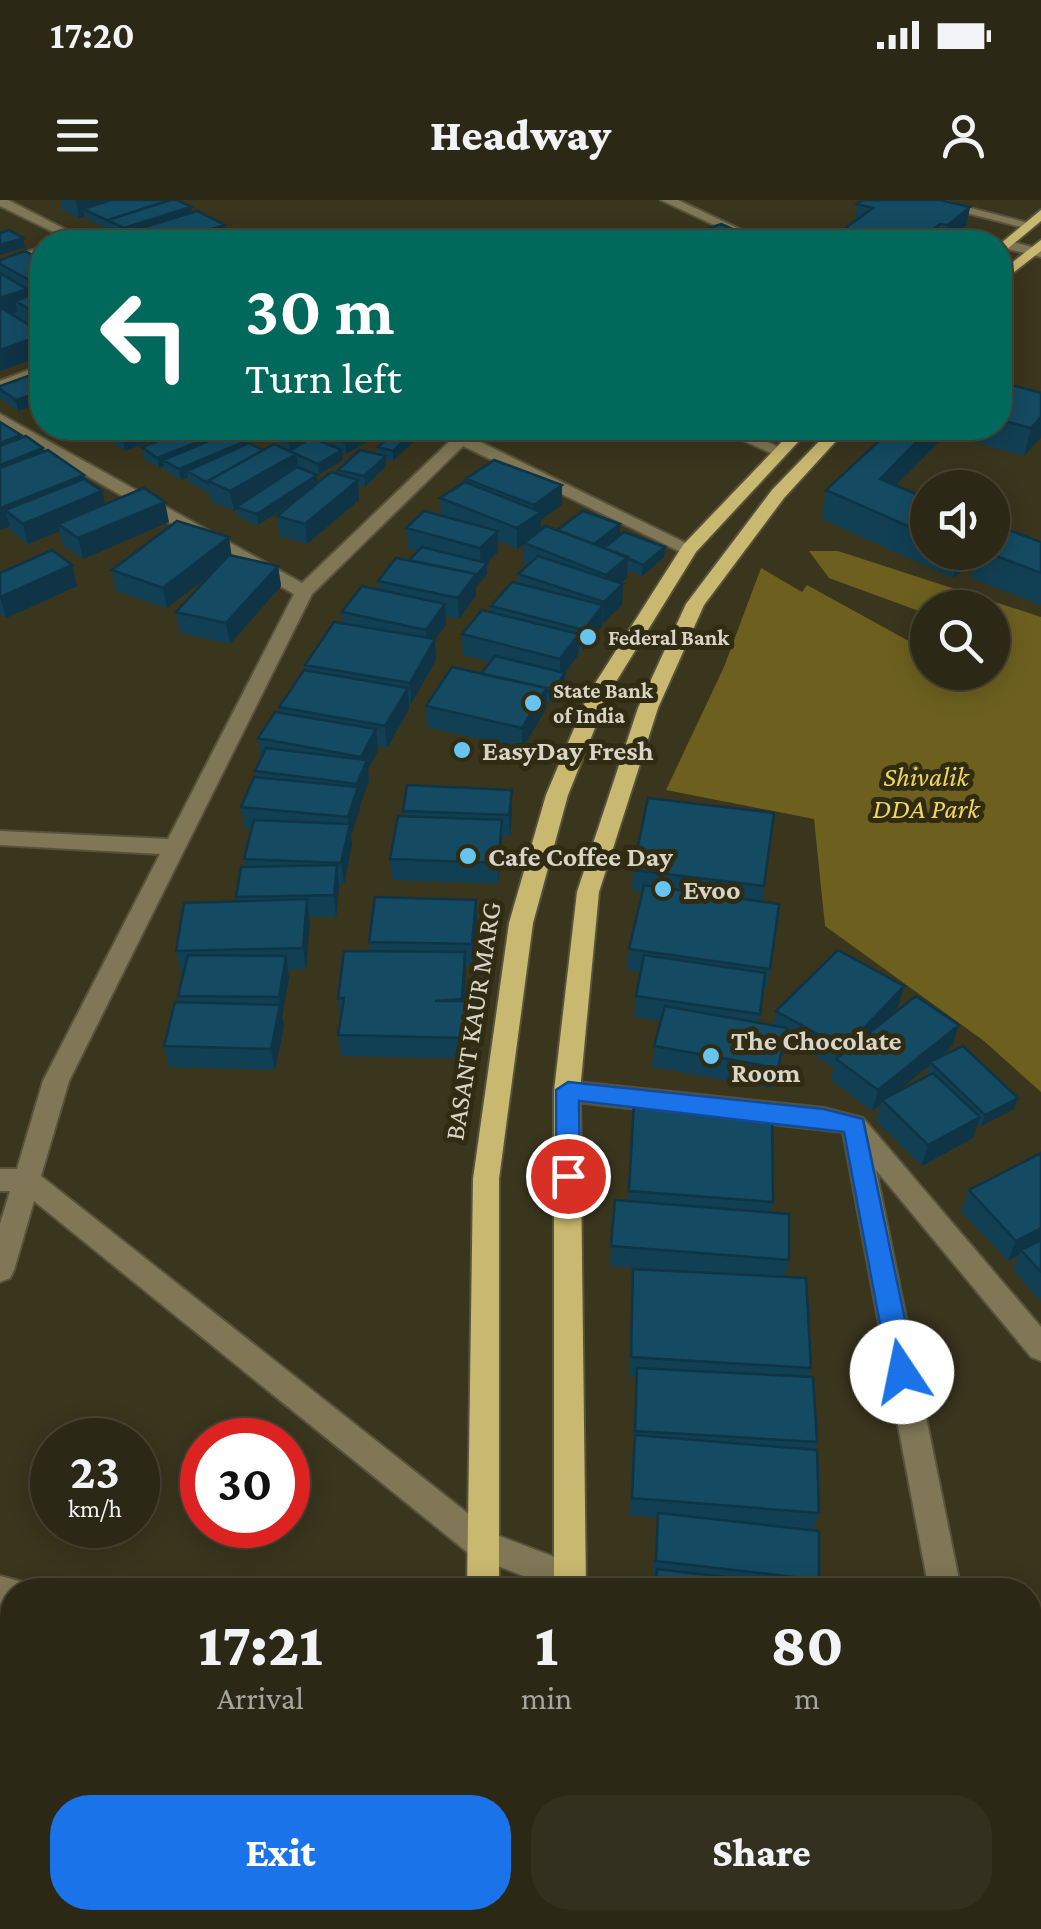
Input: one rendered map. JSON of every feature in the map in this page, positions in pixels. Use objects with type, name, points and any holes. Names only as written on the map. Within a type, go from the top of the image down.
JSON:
[{"type":"main road","points":[[1012,240],[1041,214]]},
{"type":"main road","points":[[1012,270],[1038,249]]},
{"type":"main road","name":"BASANT KAUR MARG","points":[[482,1578],[486,1179],[521,923],[557,795],[598,693],[689,549],[792,440]]},
{"type":"main road","points":[[570,1578],[568,1090],[588,892],[648,708],[695,604],[778,494],[829,440]]},
{"type":"street","points":[[667,200],[733,230]]},
{"type":"street","points":[[922,200],[1029,224]]},
{"type":"street","points":[[0,201],[54,230]]},
{"type":"street","points":[[1012,248],[1038,249]]},
{"type":"street","points":[[0,266],[30,255]]},
{"type":"street","points":[[0,386],[30,375]]},
{"type":"street","points":[[0,420],[30,437]]},
{"type":"street","points":[[35,440],[304,592]]},
{"type":"street","points":[[0,1270],[14,1180],[56,1081],[304,592],[459,440]]},
{"type":"street","points":[[465,440],[689,549]]},
{"type":"street","points":[[752,440],[780,452]]},
{"type":"street","points":[[0,838],[175,847]]},
{"type":"street","points":[[568,1090],[824,1118],[854,1126],[1041,1348]]},
{"type":"street","points":[[854,1126],[943,1578]]},
{"type":"street","points":[[14,1180],[483,1545],[557,1578]]},
{"type":"green space","name":"Shivalik DDA Park","points":[[809,551],[838,551],[958,590],[910,590],[910,608],[829,578]]},
{"type":"green space","name":"Shivalik DDA Park","points":[[761,568],[802,592],[807,585],[910,642],[910,690],[1010,690],[1010,607],[1041,617],[1041,1092],[984,1041],[825,926],[814,819],[666,790],[724,667]]},
{"type":"building","points":[[111,200],[168,201],[108,220],[113,223],[83,209]]},
{"type":"building","points":[[170,200],[191,207],[124,228],[108,220]]},
{"type":"building","points":[[863,200],[940,200],[970,207],[948,225],[940,224],[932,230],[844,229],[873,208],[857,204]]},
{"type":"building","points":[[197,211],[225,225],[209,230],[135,230]]},
{"type":"building","points":[[721,224],[735,230],[703,230]]},
{"type":"building","points":[[9,230],[23,238],[0,245],[0,233]]},
{"type":"building","points":[[25,251],[30,254],[30,280],[0,264],[0,260]]},
{"type":"building","points":[[0,273],[27,289],[0,298]]},
{"type":"building","points":[[30,295],[30,309],[15,301]]},
{"type":"building","points":[[0,307],[30,326],[30,339],[0,350]]},
{"type":"building","points":[[30,375],[30,396],[16,400],[0,386]]},
{"type":"building","points":[[1012,385],[1041,393],[1041,417],[1031,428],[1012,423]]},
{"type":"building","points":[[0,422],[21,435],[0,443]]},
{"type":"building","points":[[26,436],[43,448],[0,465],[0,446]]},
{"type":"building","points":[[161,440],[203,440],[157,458],[142,447]]},
{"type":"building","points":[[211,440],[246,441],[179,469],[163,460]]},
{"type":"building","points":[[308,440],[342,450],[318,464],[289,451]]},
{"type":"building","points":[[386,440],[405,440],[393,451],[378,447]]},
{"type":"building","points":[[880,440],[918,440],[880,479],[910,492],[910,527],[826,490]]},
{"type":"building","points":[[249,443],[263,450],[208,483],[187,471]]},
{"type":"building","points":[[274,444],[296,454],[230,491],[208,481]]},
{"type":"building","points":[[48,450],[84,475],[0,508],[0,468]]},
{"type":"building","points":[[360,450],[386,456],[364,476],[338,470]]},
{"type":"building","points":[[494,460],[562,485],[534,505],[466,479]]},
{"type":"building","points":[[297,467],[317,475],[257,514],[236,507]]},
{"type":"building","points":[[331,472],[358,480],[305,524],[277,516]]},
{"type":"building","points":[[84,479],[102,491],[23,524],[5,510]]},
{"type":"building","points":[[465,482],[541,512],[517,528],[440,498]]},
{"type":"building","points":[[144,488],[165,502],[78,538],[58,524]]},
{"type":"building","points":[[424,511],[498,531],[480,548],[406,528]]},
{"type":"building","points":[[583,511],[620,524],[594,544],[557,530]]},
{"type":"building","points":[[177,521],[229,537],[163,588],[112,570]]},
{"type":"building","points":[[546,526],[628,557],[606,575],[524,543]]},
{"type":"building","points":[[1010,531],[1041,542],[1041,573],[1010,561]]},
{"type":"building","points":[[624,532],[665,547],[643,565],[604,548]]},
{"type":"building","points":[[422,547],[487,563],[476,576],[409,560]]},
{"type":"building","points":[[52,550],[72,565],[0,597],[0,573]]},
{"type":"building","points":[[229,555],[278,566],[226,623],[176,612]]},
{"type":"building","points":[[538,556],[623,584],[604,602],[518,574]]},
{"type":"building","points":[[396,558],[476,574],[458,598],[378,581]]},
{"type":"building","points":[[512,582],[603,605],[584,630],[491,606]]},
{"type":"building","points":[[362,586],[445,604],[426,630],[342,612]]},
{"type":"building","points":[[482,610],[579,634],[560,659],[462,634]]},
{"type":"building","points":[[334,622],[435,639],[410,683],[305,665]]},
{"type":"building","points":[[495,656],[565,673],[552,692],[481,674]]},
{"type":"building","points":[[452,667],[547,688],[522,728],[426,706]]},
{"type":"building","points":[[304,670],[408,688],[385,726],[279,707]]},
{"type":"building","points":[[275,712],[376,729],[361,757],[258,738]]},
{"type":"building","points":[[266,748],[367,760],[357,784],[255,771]]},
{"type":"building","points":[[254,777],[358,787],[348,817],[241,807]]},
{"type":"building","points":[[407,785],[512,790],[509,815],[403,811]]},
{"type":"building","points":[[648,798],[774,813],[764,886],[633,870]]},
{"type":"building","points":[[398,816],[502,820],[498,863],[390,859]]},
{"type":"building","points":[[254,820],[350,824],[341,863],[244,859]]},
{"type":"building","points":[[337,865],[334,895],[236,897],[241,867]]},
{"type":"building","points":[[644,885],[779,904],[770,969],[629,949]]},
{"type":"building","points":[[375,897],[476,900],[472,944],[369,942]]},
{"type":"building","points":[[307,899],[303,948],[176,951],[184,903]]},
{"type":"building","points":[[838,950],[904,986],[844,1049],[776,1011]]},
{"type":"building","points":[[344,951],[465,952],[462,999],[435,1001],[466,1001],[463,1038],[338,1035],[344,998],[338,998]]},
{"type":"building","points":[[188,955],[286,956],[279,997],[178,996]]},
{"type":"building","points":[[644,955],[765,973],[760,1014],[636,996]]},
{"type":"building","points":[[916,996],[959,1025],[878,1090],[836,1059]]},
{"type":"building","points":[[175,1002],[280,1005],[271,1049],[164,1046]]},
{"type":"building","points":[[665,1006],[787,1028],[778,1068],[654,1046]]},
{"type":"building","points":[[963,1046],[1018,1098],[985,1115],[930,1062]]},
{"type":"building","points":[[933,1073],[980,1117],[928,1145],[882,1100]]},
{"type":"building","points":[[634,1102],[772,1112],[773,1202],[629,1191]]},
{"type":"building","points":[[1041,1153],[1041,1228],[1016,1241],[969,1190]]},
{"type":"building","points":[[615,1200],[789,1214],[789,1260],[611,1246]]},
{"type":"building","points":[[1041,1240],[1041,1272],[1021,1250]]},
{"type":"building","points":[[633,1269],[806,1278],[811,1368],[631,1357]]},
{"type":"building","points":[[637,1368],[813,1377],[817,1442],[635,1431]]},
{"type":"building","points":[[635,1435],[817,1450],[819,1513],[632,1498]]},
{"type":"building","points":[[658,1513],[819,1531],[819,1578],[656,1561]]},
{"type":"building","points":[[657,1569],[734,1578],[656,1578]]},
{"type":"place","name":"Federal Bank","points":[[588,637]]},
{"type":"place","name":"State Bank of India","points":[[533,703]]},
{"type":"place","name":"EasyDay Fresh","points":[[462,750]]},
{"type":"place","name":"Cafe Coffee Day","points":[[468,856]]},
{"type":"place","name":"Evoo","points":[[663,889]]},
{"type":"place","name":"The Chocolate Room","points":[[711,1056]]},
{"type":"route","points":[[568,1176],[568,1090],[824,1118],[854,1126],[902,1372]]}]
